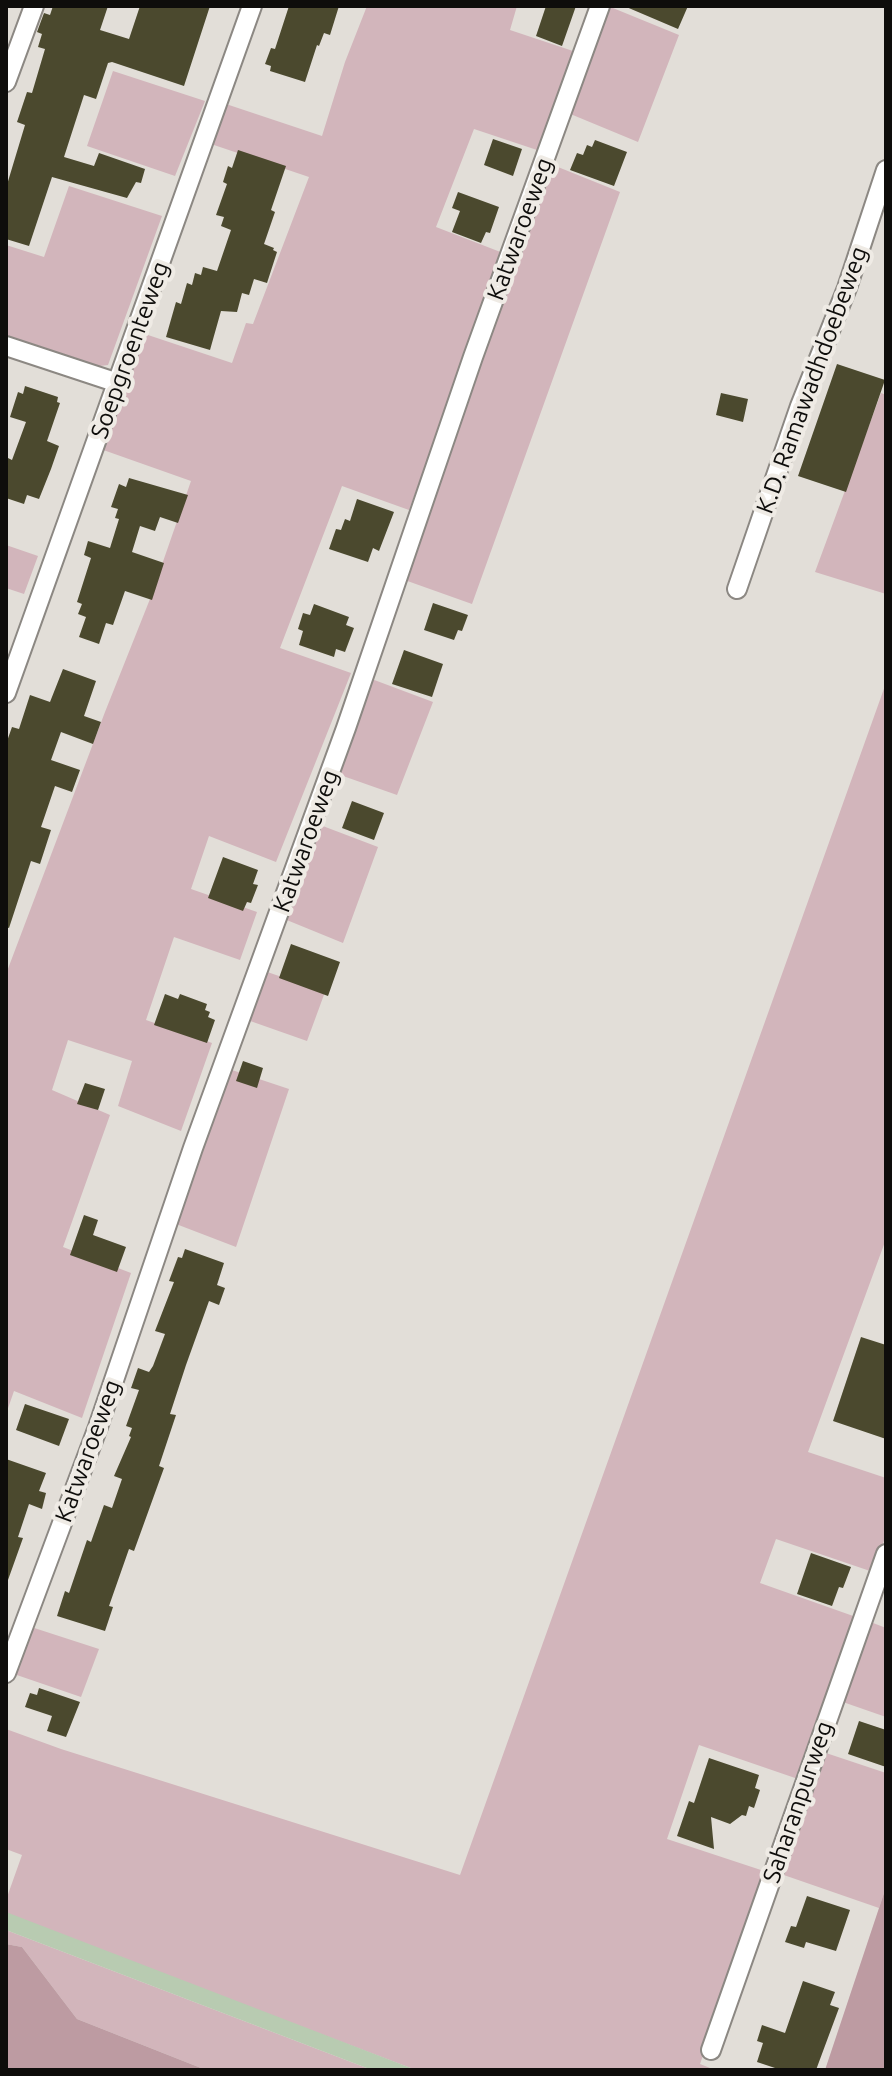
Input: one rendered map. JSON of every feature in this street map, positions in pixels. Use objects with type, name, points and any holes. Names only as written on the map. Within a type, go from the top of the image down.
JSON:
[{"type":"street","points":[[6,82],[34,6]]},
{"type":"street","name":"Soepgroenteweg","points":[[6,693],[252,6]]},
{"type":"street","name":"Katwaroeweg","points":[[6,1673],[98,1427],[193,1148],[341,743],[473,357],[600,6]]},
{"type":"street","name":"K.D. Ramawadhdoebeweg","points":[[737,589],[800,406],[847,288],[886,170]]},
{"type":"street","points":[[6,346],[118,383]]},
{"type":"street","name":"Saharanpurweg","points":[[711,2050],[886,1554]]},
{"type":"shaded area","points":[[367,6],[517,6],[510,30],[573,51],[537,150],[474,129],[436,227],[503,253],[409,510],[342,486],[280,648],[351,673],[276,862],[209,836],[191,889],[257,912],[240,960],[174,937],[146,1020],[212,1043],[181,1131],[118,1106],[132,1061],[68,1040],[52,1090],[110,1115],[63,1247],[131,1273],[82,1418],[14,1391],[6,1414],[6,974],[150,599],[191,481],[92,446],[133,330],[232,363],[246,323],[253,324],[309,177],[211,144],[226,104],[322,136],[345,62]]},
{"type":"shaded area","points":[[608,6],[679,35],[638,142],[568,113]]},
{"type":"shaded area","points":[[113,71],[205,101],[175,176],[87,146]]},
{"type":"shaded area","points":[[548,163],[620,192],[472,604],[399,578]]},
{"type":"shaded area","points":[[69,186],[162,216],[108,365],[92,367],[6,336],[6,245],[44,257]]},
{"type":"shaded area","points":[[881,393],[886,395],[886,594],[815,572]]},
{"type":"shaded area","points":[[6,545],[38,556],[24,594],[6,588]]},
{"type":"shaded area","points":[[361,675],[433,702],[397,795],[326,770]]},
{"type":"shaded area","points":[[886,683],[886,1239],[808,1452],[886,1478],[886,1535],[873,1572],[776,1539],[760,1583],[856,1617],[798,1779],[699,1745],[667,1839],[767,1872],[700,2064],[715,2070],[416,2070],[6,1915],[6,1900],[22,1855],[6,1849],[6,1729],[460,1875]]},
{"type":"shaded area","points":[[307,820],[378,847],[343,943],[272,914]]},
{"type":"shaded area","points":[[253,967],[325,992],[307,1041],[236,1016]]},
{"type":"shaded area","points":[[217,1065],[289,1089],[236,1247],[163,1219]]},
{"type":"shaded area","points":[[868,1621],[886,1628],[886,1717],[840,1701]]},
{"type":"shaded area","points":[[25,1625],[99,1649],[81,1697],[8,1672]]},
{"type":"shaded area","points":[[820,1751],[886,1773],[886,1887],[879,1908],[778,1873]]},
{"type":"shaded area","points":[[886,1887],[886,2070],[825,2070]]},
{"type":"shaded area","points":[[6,1912],[416,2070],[372,2070],[6,1930]]},
{"type":"shaded area","points":[[6,1930],[372,2070],[206,2070],[77,2019],[22,1947],[6,1944]]},
{"type":"shaded area","points":[[6,1944],[22,1947],[77,2019],[206,2070],[6,2070]]},
{"type":"building","points":[[53,6],[108,6],[100,30],[129,39],[140,6],[210,6],[184,86],[112,62],[108,63],[96,99],[84,95],[64,157],[94,166],[99,153],[145,169],[141,183],[136,182],[127,198],[52,177],[29,246],[6,239],[6,188],[25,125],[17,122],[27,92],[32,93],[45,49],[38,47],[42,34],[37,32],[44,13],[50,15]]},
{"type":"building","points":[[289,6],[339,6],[330,35],[324,33],[317,45],[305,82],[270,71],[271,66],[265,64],[271,48],[275,49]]},
{"type":"building","points":[[546,6],[576,6],[562,46],[536,36]]},
{"type":"building","points":[[624,6],[688,6],[678,29]]},
{"type":"building","points":[[493,139],[522,149],[513,176],[484,165]]},
{"type":"building","points":[[595,140],[627,152],[614,186],[570,170],[577,153],[583,155],[587,145],[592,147]]},
{"type":"building","points":[[238,150],[286,166],[271,210],[275,212],[264,244],[277,252],[267,283],[254,279],[249,295],[242,293],[237,312],[221,311],[210,350],[166,337],[176,302],[181,304],[187,283],[192,285],[195,273],[201,275],[203,267],[217,271],[231,230],[221,226],[224,217],[216,215],[227,184],[223,182],[228,166],[232,168]]},
{"type":"building","points":[[458,192],[499,207],[490,233],[486,232],[481,243],[452,232],[460,211],[452,208]]},
{"type":"building","points":[[837,364],[885,380],[846,492],[798,476]]},
{"type":"building","points":[[25,386],[58,397],[57,402],[60,403],[47,441],[59,446],[51,469],[39,499],[27,495],[24,504],[6,498],[6,457],[12,460],[26,422],[10,417],[18,392],[23,394]]},
{"type":"building","points":[[721,393],[748,399],[743,422],[716,415]]},
{"type":"building","points":[[129,478],[188,495],[178,523],[160,517],[155,531],[140,526],[132,552],[164,563],[152,600],[125,591],[113,625],[106,623],[99,644],[79,637],[86,617],[78,614],[82,604],[77,602],[91,558],[84,555],[88,541],[110,548],[119,519],[115,518],[118,509],[111,507],[119,484],[126,487]]},
{"type":"building","points":[[357,499],[394,512],[379,551],[373,548],[368,562],[329,549],[336,529],[341,530],[345,519],[350,521]]},
{"type":"building","points":[[433,603],[468,615],[462,631],[458,630],[454,640],[424,630]]},
{"type":"building","points":[[314,604],[349,617],[346,625],[354,628],[345,652],[336,649],[334,657],[299,645],[303,631],[298,629],[303,613],[310,615]]},
{"type":"building","points":[[404,650],[443,664],[432,697],[392,684]]},
{"type":"building","points":[[63,669],[96,681],[84,716],[101,722],[93,744],[61,732],[51,760],[80,770],[72,792],[55,786],[41,827],[51,830],[40,864],[31,861],[9,928],[6,927],[6,744],[12,727],[19,729],[30,695],[50,702]]},
{"type":"building","points":[[352,801],[384,813],[374,840],[342,828]]},
{"type":"building","points":[[223,857],[258,870],[253,884],[258,885],[251,903],[247,902],[243,911],[208,898]]},
{"type":"building","points":[[291,944],[340,962],[328,996],[279,978]]},
{"type":"building","points":[[165,994],[178,999],[180,994],[207,1004],[205,1010],[210,1012],[208,1017],[215,1020],[207,1043],[154,1025]]},
{"type":"building","points":[[243,1061],[263,1068],[257,1088],[236,1081]]},
{"type":"building","points":[[85,1083],[105,1089],[98,1110],[77,1104]]},
{"type":"building","points":[[84,1215],[98,1220],[93,1235],[126,1247],[117,1272],[70,1255]]},
{"type":"building","points":[[185,1249],[224,1263],[217,1285],[225,1288],[219,1305],[209,1301],[186,1365],[170,1414],[176,1415],[159,1466],[164,1468],[134,1551],[129,1549],[109,1606],[113,1607],[105,1631],[57,1616],[65,1591],[69,1593],[87,1540],[91,1542],[104,1505],[112,1508],[122,1479],[114,1476],[131,1437],[132,1428],[126,1426],[139,1390],[131,1388],[138,1368],[149,1372],[153,1366],[165,1334],[155,1331],[174,1282],[169,1281],[178,1257],[182,1258]]},
{"type":"building","points":[[861,1337],[886,1345],[886,1439],[833,1421]]},
{"type":"building","points":[[25,1404],[69,1419],[59,1446],[16,1430]]},
{"type":"building","points":[[6,1459],[46,1473],[39,1491],[46,1493],[42,1509],[29,1504],[18,1537],[23,1538],[8,1580],[6,1580]]},
{"type":"building","points":[[811,1553],[851,1567],[832,1606],[797,1594]]},
{"type":"building","points":[[39,1688],[80,1702],[66,1737],[47,1731],[52,1716],[25,1707],[30,1693],[37,1695]]},
{"type":"building","points":[[859,1721],[886,1730],[886,1767],[848,1754]]},
{"type":"building","points":[[709,1758],[759,1775],[755,1788],[760,1790],[754,1808],[749,1806],[746,1816],[742,1815],[730,1824],[711,1817],[714,1849],[677,1836],[689,1801],[694,1803]]},
{"type":"building","points":[[807,1896],[850,1910],[836,1951],[806,1942],[804,1948],[785,1942],[791,1926],[796,1927]]},
{"type":"building","points":[[803,1981],[835,1992],[830,2005],[839,2008],[816,2070],[781,2070],[757,2062],[763,2043],[757,2041],[762,2025],[785,2033]]}]
